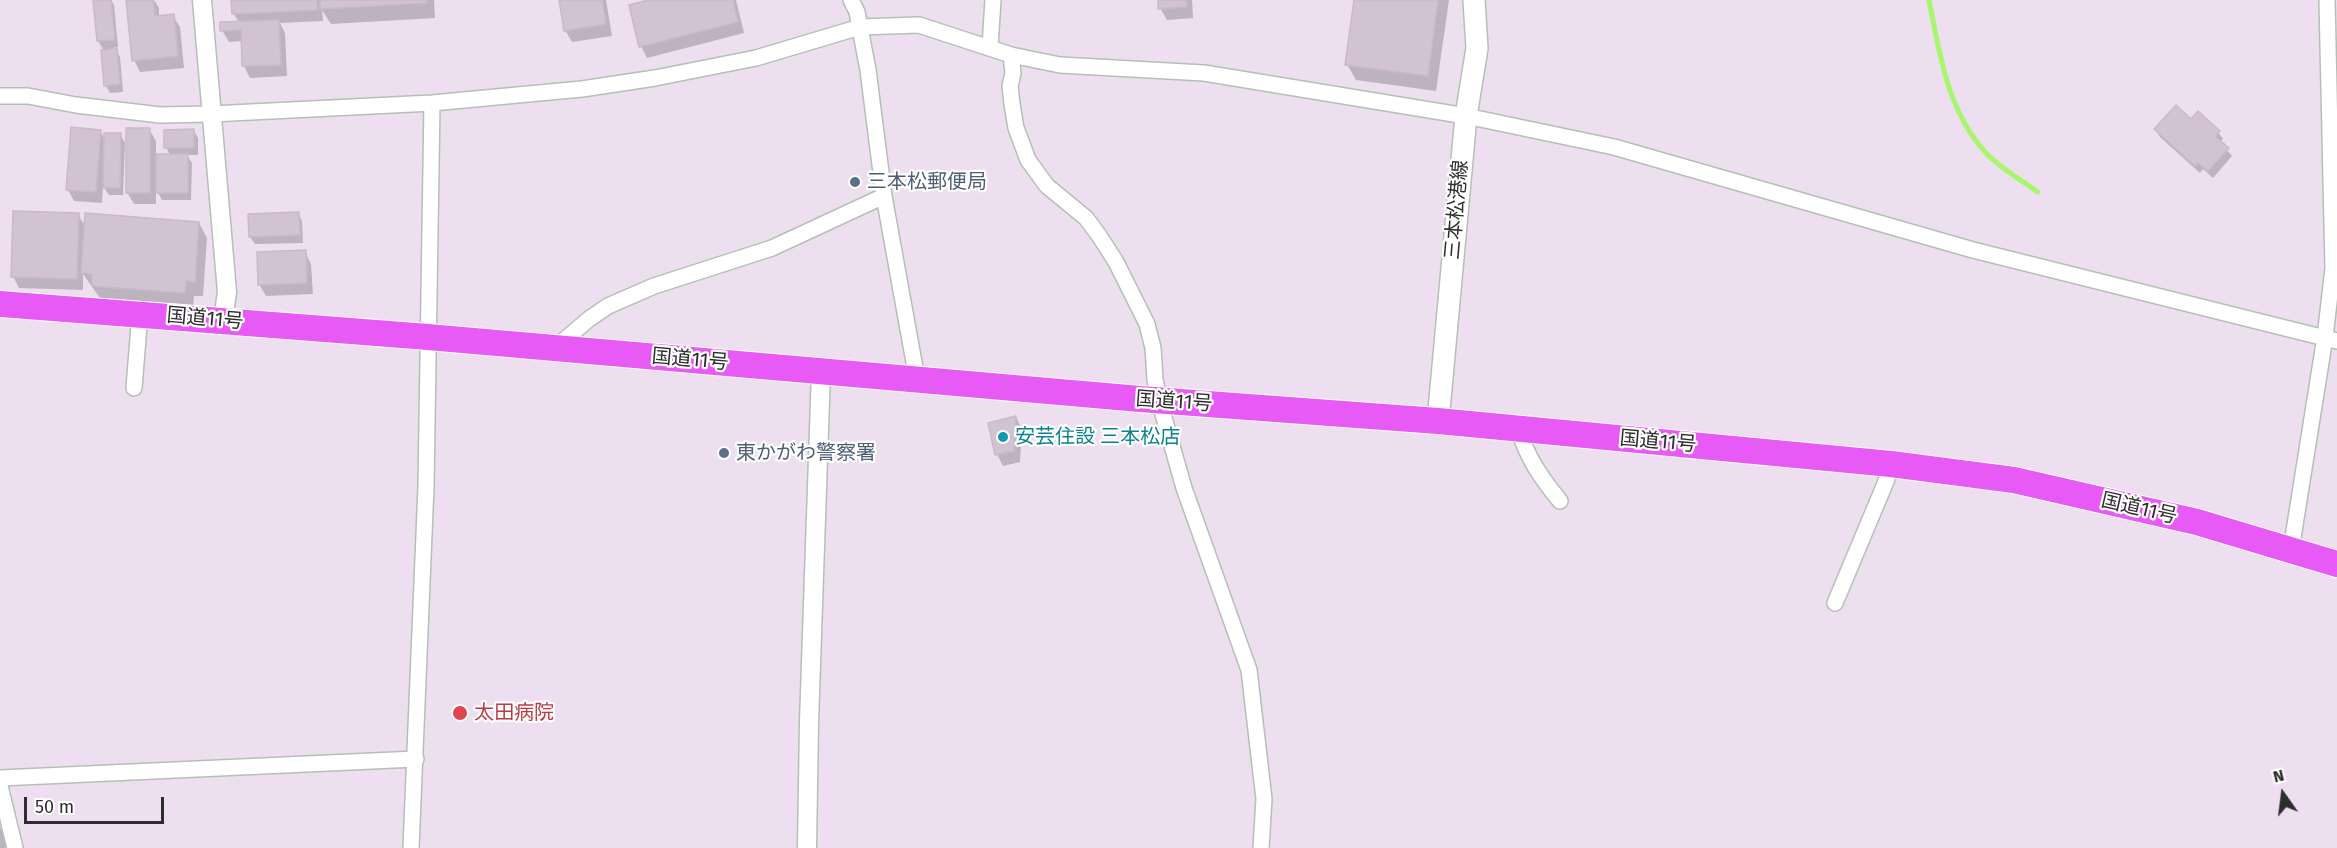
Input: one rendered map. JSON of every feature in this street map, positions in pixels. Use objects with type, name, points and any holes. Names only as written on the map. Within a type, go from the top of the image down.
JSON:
[{"type":"highway","name":"国道11号","points":[[0,304],[140,313],[1159,400],[1438,421],[1891,464],[2014,480],[2197,522],[2337,564]]},
{"type":"main road","name":"三本松港線","points":[[1438,421],[1466,116],[1477,48],[1474,0]]},
{"type":"street","points":[[202,0],[227,292],[223,320]]},
{"type":"street","points":[[851,0],[857,12],[868,70],[884,196],[917,379]]},
{"type":"street","points":[[990,47],[993,0]]},
{"type":"street","points":[[2290,550],[2333,342],[2327,0]]},
{"type":"street","points":[[0,96],[28,96],[76,105],[160,115],[432,103],[582,89],[655,78],[756,58],[860,27],[919,26],[1011,55],[1060,65],[1204,73],[1466,116],[1614,147],[1973,250],[2333,342]]},
{"type":"street","points":[[1011,55],[1012,104],[1022,146],[1037,174],[1047,186],[1086,218],[1116,262],[1147,324],[1153,348],[1159,400],[1184,488],[1249,670],[1264,799],[1261,848]]},
{"type":"street","points":[[411,848],[426,498],[432,103]]},
{"type":"street","points":[[555,348],[608,306],[654,286],[772,248],[884,196]]},
{"type":"street","points":[[134,388],[140,313]]},
{"type":"street","points":[[807,848],[821,371]]},
{"type":"street","points":[[1519,430],[1524,447],[1536,471],[1560,501]]},
{"type":"street","points":[[1835,603],[1887,479],[1891,464]]},
{"type":"street","points":[[0,778],[416,759]]},
{"type":"street","points":[[0,786],[15,848]]},
{"type":"building","points":[[93,0],[111,0],[115,40],[97,41]]},
{"type":"building","points":[[126,0],[153,0],[155,16],[174,14],[178,56],[132,61]]},
{"type":"building","points":[[231,0],[317,0],[317,10],[232,14]]},
{"type":"building","points":[[320,0],[427,0],[427,3],[320,9]]},
{"type":"building","points":[[559,0],[602,0],[606,24],[564,31]]},
{"type":"building","points":[[648,0],[733,0],[738,22],[639,47],[629,5]]},
{"type":"building","points":[[1158,0],[1187,0],[1187,7],[1158,9]]},
{"type":"building","points":[[1354,0],[1438,0],[1428,76],[1345,65]]},
{"type":"building","points":[[279,20],[281,65],[242,66],[241,30],[220,31],[220,22]]},
{"type":"building","points":[[117,48],[120,84],[104,86],[101,50]]},
{"type":"building","points":[[2176,105],[2191,119],[2198,111],[2220,131],[2215,136],[2229,148],[2208,171],[2198,163],[2195,166],[2154,129]]},
{"type":"building","points":[[71,127],[101,130],[96,192],[66,190]]},
{"type":"building","points":[[126,128],[150,128],[150,193],[126,193]]},
{"type":"building","points":[[194,129],[194,148],[164,148],[164,130]]},
{"type":"building","points":[[104,133],[121,133],[120,188],[103,188]]},
{"type":"building","points":[[156,154],[188,154],[188,193],[156,193]]},
{"type":"building","points":[[13,211],[79,213],[77,279],[11,277]]},
{"type":"building","points":[[299,212],[300,235],[249,237],[248,214]]},
{"type":"building","points":[[85,213],[199,222],[195,282],[186,281],[185,293],[92,286],[92,274],[81,273]]},
{"type":"building","points":[[306,250],[307,283],[258,285],[257,252]]},
{"type":"building","name":"安芸住設 三本松店","points":[[1016,416],[1014,451],[995,455],[988,423]]},
{"type":"waterway","points":[[1929,0],[1947,81],[1962,119],[1986,153],[2004,169],[2038,192]]},
{"type":"place","name":"三本松郵便局","points":[[855,182]]},
{"type":"place","name":"安芸住設 三本松店","points":[[1003,437]]},
{"type":"place","name":"東かがわ警察署","points":[[724,453]]},
{"type":"place","name":"太田病院","points":[[460,713]]}]
